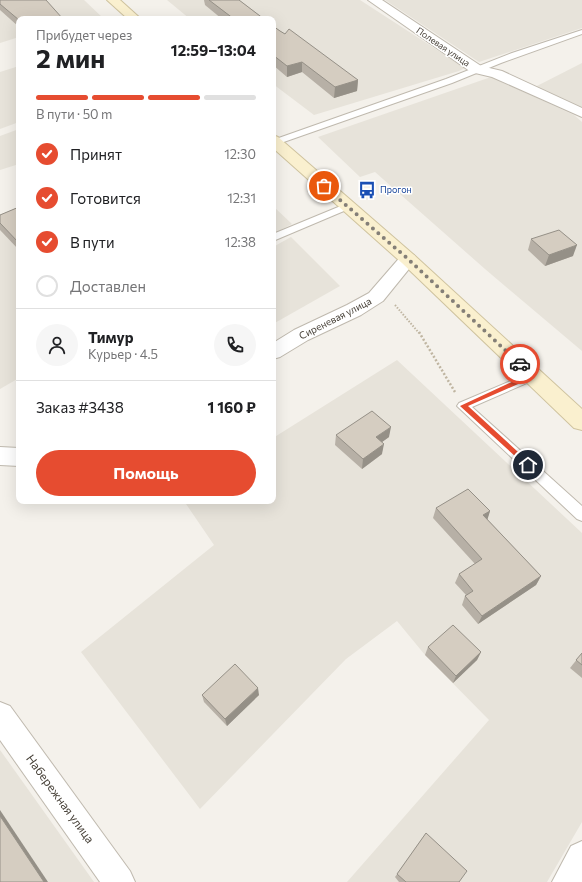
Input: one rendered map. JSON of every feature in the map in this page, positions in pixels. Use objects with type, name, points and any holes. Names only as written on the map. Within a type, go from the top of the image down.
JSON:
[{"type":"main road","points":[[112,0],[131,16]]},
{"type":"main road","points":[[276,143],[408,259],[582,422]]},
{"type":"street","name":"Полевая улица","points":[[374,0],[476,69],[497,74],[582,113]]},
{"type":"street","name":"Сиреневая улица","points":[[276,350],[301,335],[354,310],[376,297],[408,259]]},
{"type":"street","points":[[0,456],[16,457]]},
{"type":"street","name":"Набережная улица","points":[[0,716],[119,882]]},
{"type":"street","points":[[568,882],[582,857]]},
{"type":"lane","points":[[276,140],[449,81],[476,69],[582,32]]},
{"type":"lane","points":[[276,237],[348,206]]},
{"type":"lane","points":[[532,376],[463,406],[582,515]]},
{"type":"path","points":[[382,290],[421,335],[463,406]]},
{"type":"shaded area","points":[[0,0],[84,0],[101,16],[16,16],[16,38],[0,43]]},
{"type":"shaded area","points":[[167,0],[360,0],[465,68],[314,115],[276,86],[276,16],[186,16]]},
{"type":"shaded area","points":[[385,0],[582,0],[582,28],[479,62]]},
{"type":"shaded area","points":[[582,63],[582,110],[533,88]]},
{"type":"shaded area","points":[[16,67],[16,123],[0,129],[0,72]]},
{"type":"shaded area","points":[[491,77],[574,115],[582,122],[582,351],[485,269],[375,172],[360,177],[318,137]]},
{"type":"shaded area","points":[[16,130],[16,165],[0,170],[0,136]]},
{"type":"shaded area","points":[[276,209],[292,224],[276,232]]},
{"type":"shaded area","points":[[16,210],[16,380],[0,389],[0,217]]},
{"type":"shaded area","points":[[291,237],[340,286],[276,322],[276,245]]},
{"type":"shaded area","points":[[397,360],[582,533],[582,822],[547,882],[347,882],[489,720],[425,655],[397,621],[346,659],[200,809],[81,652],[214,545],[186,504],[276,504],[276,436]]},
{"type":"shaded area","points":[[0,750],[94,882],[0,882]]},
{"type":"building","points":[[0,0],[46,0],[60,16],[16,16],[16,17],[0,4]]},
{"type":"building","points":[[209,0],[239,0],[260,16],[230,16]]},
{"type":"building","points":[[276,28],[285,34],[289,29],[358,80],[335,87],[302,62],[287,66],[276,57]]},
{"type":"building","points":[[16,208],[16,240],[0,223],[0,215]]},
{"type":"building","points":[[559,230],[577,245],[549,255],[531,239]]},
{"type":"building","points":[[372,411],[391,427],[376,437],[384,444],[363,459],[336,435]]},
{"type":"building","points":[[468,489],[490,511],[483,515],[541,576],[482,616],[465,596],[473,591],[459,574],[482,559],[436,508]]},
{"type":"building","points":[[453,625],[481,652],[456,676],[428,647]]},
{"type":"building","points":[[582,653],[582,665],[576,660]]},
{"type":"building","points":[[235,664],[258,688],[225,719],[202,695]]},
{"type":"building","points":[[0,816],[44,882],[0,882]]},
{"type":"building","points":[[426,833],[467,871],[459,882],[406,882],[397,874]]},
{"type":"way so far","points":[[324,186],[408,259],[520,364]]},
{"type":"place","name":"Прогон","points":[[367,190]]},
{"type":"route","points":[[520,364],[532,376],[463,406],[528,465]]}]
